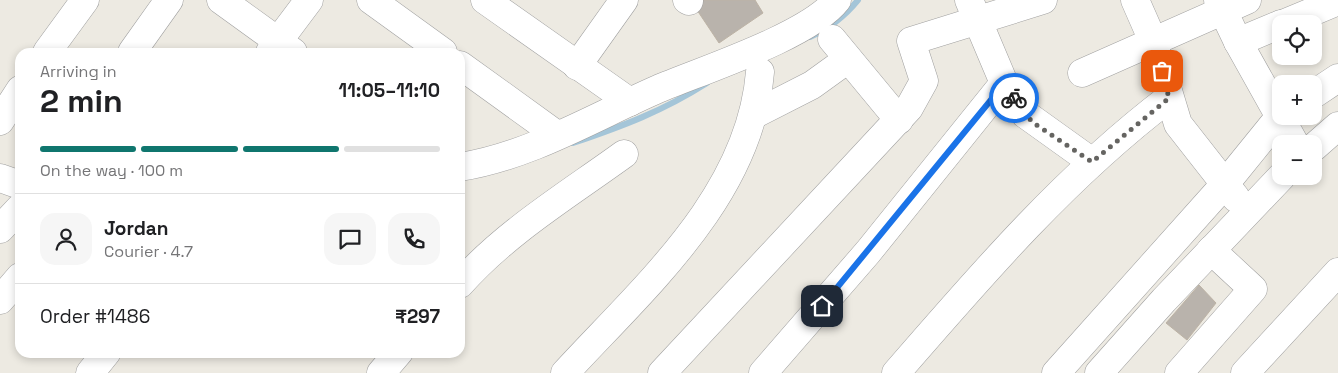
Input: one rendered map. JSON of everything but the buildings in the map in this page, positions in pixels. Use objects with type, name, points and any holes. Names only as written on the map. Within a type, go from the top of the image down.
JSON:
[{"type":"street","points":[[50,48],[85,0]]},
{"type":"street","points":[[135,48],[169,0]]},
{"type":"street","points":[[221,0],[279,48]]},
{"type":"street","points":[[281,48],[309,0]]},
{"type":"street","points":[[371,0],[437,48]]},
{"type":"street","points":[[485,0],[630,102]]},
{"type":"street","points":[[577,66],[624,0]]},
{"type":"street","points":[[662,373],[909,108],[924,82],[911,41],[974,11],[1043,0]]},
{"type":"street","points":[[1135,0],[1153,41],[1169,98],[1184,133],[1248,212]]},
{"type":"street","points":[[1304,15],[1338,1]]},
{"type":"street","points":[[465,166],[484,163],[557,136],[630,102],[788,36],[830,3]]},
{"type":"street","points":[[1082,73],[1229,4],[1238,42],[1272,102]]},
{"type":"street","points":[[974,11],[1004,84],[1025,114],[1032,122],[1092,162]]},
{"type":"street","points":[[1238,42],[1272,28]]},
{"type":"street","points":[[754,115],[812,85],[840,49],[899,120]]},
{"type":"street","points":[[465,69],[557,136]]},
{"type":"street","points":[[565,373],[697,228],[729,174],[754,115],[758,99],[760,72]]},
{"type":"street","points":[[1322,89],[1338,78]]},
{"type":"street","points":[[763,373],[868,252],[1004,84]]},
{"type":"street","points":[[0,121],[15,98]]},
{"type":"street","points":[[896,373],[1028,226],[1092,162],[1169,98]]},
{"type":"street","points":[[1056,373],[1225,184],[1273,125]]},
{"type":"street","points":[[1322,140],[1338,126]]},
{"type":"street","points":[[465,278],[477,265],[522,229],[624,154]]},
{"type":"street","points":[[0,178],[15,183]]},
{"type":"street","points":[[1099,373],[1211,250],[1274,185]]},
{"type":"street","points":[[0,229],[15,213]]},
{"type":"street","points":[[1179,373],[1253,289],[1211,250]]},
{"type":"street","points":[[1245,373],[1337,275]]},
{"type":"street","points":[[0,300],[15,283]]},
{"type":"street","points":[[90,373],[102,358]]},
{"type":"street","points":[[381,373],[394,358]]},
{"type":"waterway","points":[[810,37],[836,22],[858,0]]},
{"type":"waterway","points":[[573,143],[642,117],[675,102],[707,83]]},
{"type":"way so far","points":[[1014,98],[1032,122],[1092,162],[1169,98],[1162,71]]},
{"type":"route","points":[[822,306],[1004,84],[1014,98]]}]
